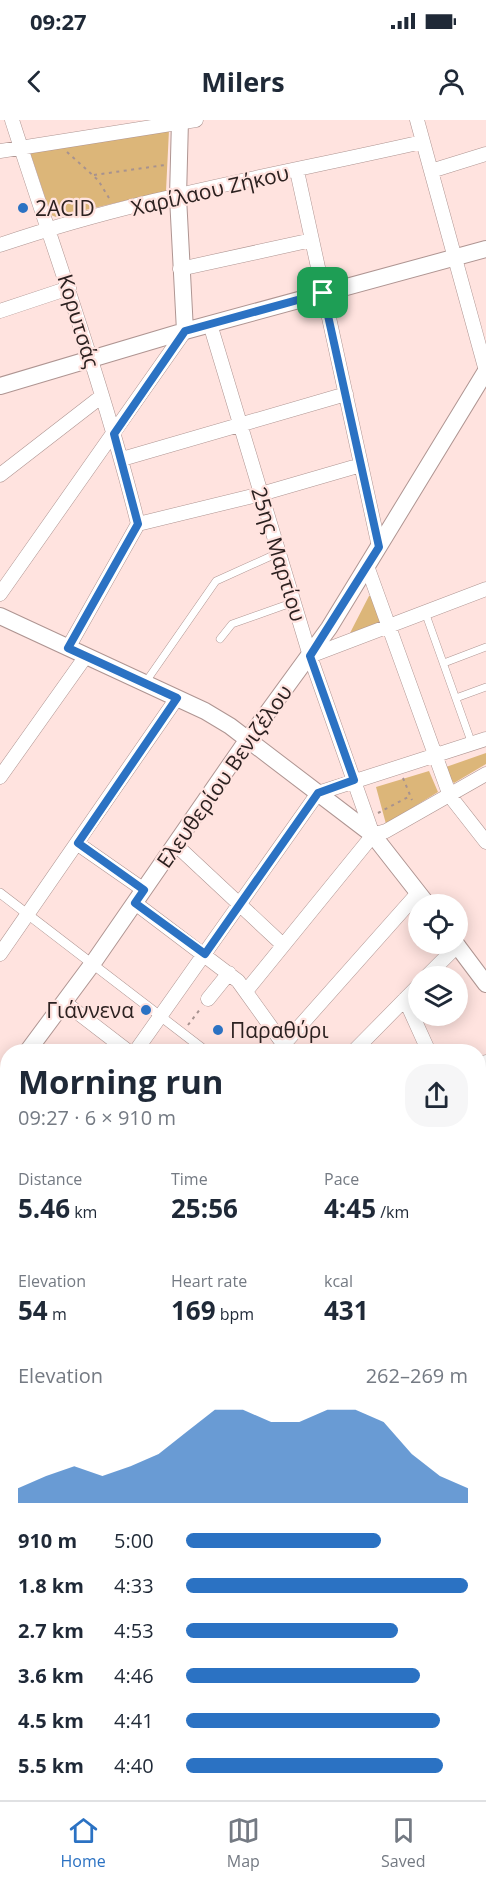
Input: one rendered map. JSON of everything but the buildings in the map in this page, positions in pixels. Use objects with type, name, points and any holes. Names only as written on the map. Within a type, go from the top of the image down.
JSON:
[{"type":"street","name":"Κορυτσάς","points":[[12,120],[69,288],[122,459],[138,524]]},
{"type":"street","points":[[417,120],[486,371]]},
{"type":"street","points":[[0,151],[186,121],[179,163],[178,196],[185,331],[0,594]]},
{"type":"street","name":"Χαρίλαου Ζήκου","points":[[0,245],[49,228],[178,196],[422,142]]},
{"type":"street","points":[[431,171],[486,154]]},
{"type":"street","points":[[297,171],[379,547]]},
{"type":"street","points":[[180,269],[312,240]]},
{"type":"street","points":[[0,386],[185,331],[486,249]]},
{"type":"street","points":[[0,311],[69,288]]},
{"type":"street","name":"25ης Μαρτίου","points":[[210,324],[310,656],[367,819],[373,835],[418,894]]},
{"type":"street","name":"Ελευθερίου Βενιζέλου","points":[[33,1044],[93,963],[249,739],[310,656],[486,371]]},
{"type":"street","points":[[122,459],[346,394]]},
{"type":"street","points":[[0,475],[102,396]]},
{"type":"street","points":[[68,648],[138,524],[261,494],[361,465]]},
{"type":"street","points":[[367,566],[450,796],[486,842]]},
{"type":"street","points":[[310,656],[486,589]]},
{"type":"street","points":[[0,616],[205,711],[249,739],[373,835]]},
{"type":"street","points":[[0,777],[86,656]]},
{"type":"street","points":[[0,954],[177,698]]},
{"type":"street","points":[[141,1044],[318,793],[486,739]]},
{"type":"street","points":[[247,990],[373,835],[386,831],[418,814],[486,774]]},
{"type":"street","points":[[78,843],[247,990],[283,1044]]},
{"type":"street","points":[[176,845],[283,945]]},
{"type":"street","points":[[0,893],[197,1044]]},
{"type":"street","points":[[290,1044],[408,914]]},
{"type":"street","points":[[436,966],[448,954]]},
{"type":"street","points":[[464,954],[486,984]]},
{"type":"street","points":[[208,999],[229,973]]},
{"type":"street","points":[[361,1044],[408,996]]},
{"type":"street","points":[[405,999],[425,1044]]},
{"type":"street","points":[[64,1002],[119,1044]]},
{"type":"lane","points":[[145,683],[216,581],[278,552]]},
{"type":"lane","points":[[220,639],[232,624],[294,602]]},
{"type":"lane","points":[[425,612],[472,744]]},
{"type":"lane","points":[[444,663],[486,647]]},
{"type":"lane","points":[[456,698],[486,687]]},
{"type":"path","points":[[63,141],[70,156],[94,175],[106,193],[113,213]]},
{"type":"path","points":[[94,175],[179,163]]},
{"type":"path","points":[[398,766],[418,814]]},
{"type":"path","points":[[367,819],[410,796]]},
{"type":"path","points":[[182,1032],[208,999]]},
{"type":"shaded area","points":[[169,130],[166,191],[56,217],[51,215],[30,152]]},
{"type":"shaded area","points":[[369,596],[372,596],[381,622],[350,633]]},
{"type":"shaded area","points":[[486,753],[486,764],[454,783],[452,781],[446,767]]},
{"type":"shaded area","points":[[429,771],[438,792],[386,824],[376,787]]},
{"type":"place","name":"2ACID","points":[[23,208]]},
{"type":"place","name":"Γιάννενα","points":[[146,1010]]},
{"type":"place","name":"Παραθύρι","points":[[218,1030]]},
{"type":"route","points":[[323,293],[379,547],[310,656],[354,780],[318,793],[205,954],[135,903],[144,890],[78,843],[177,698],[68,648],[138,524],[114,434],[185,331],[323,293]]}]
